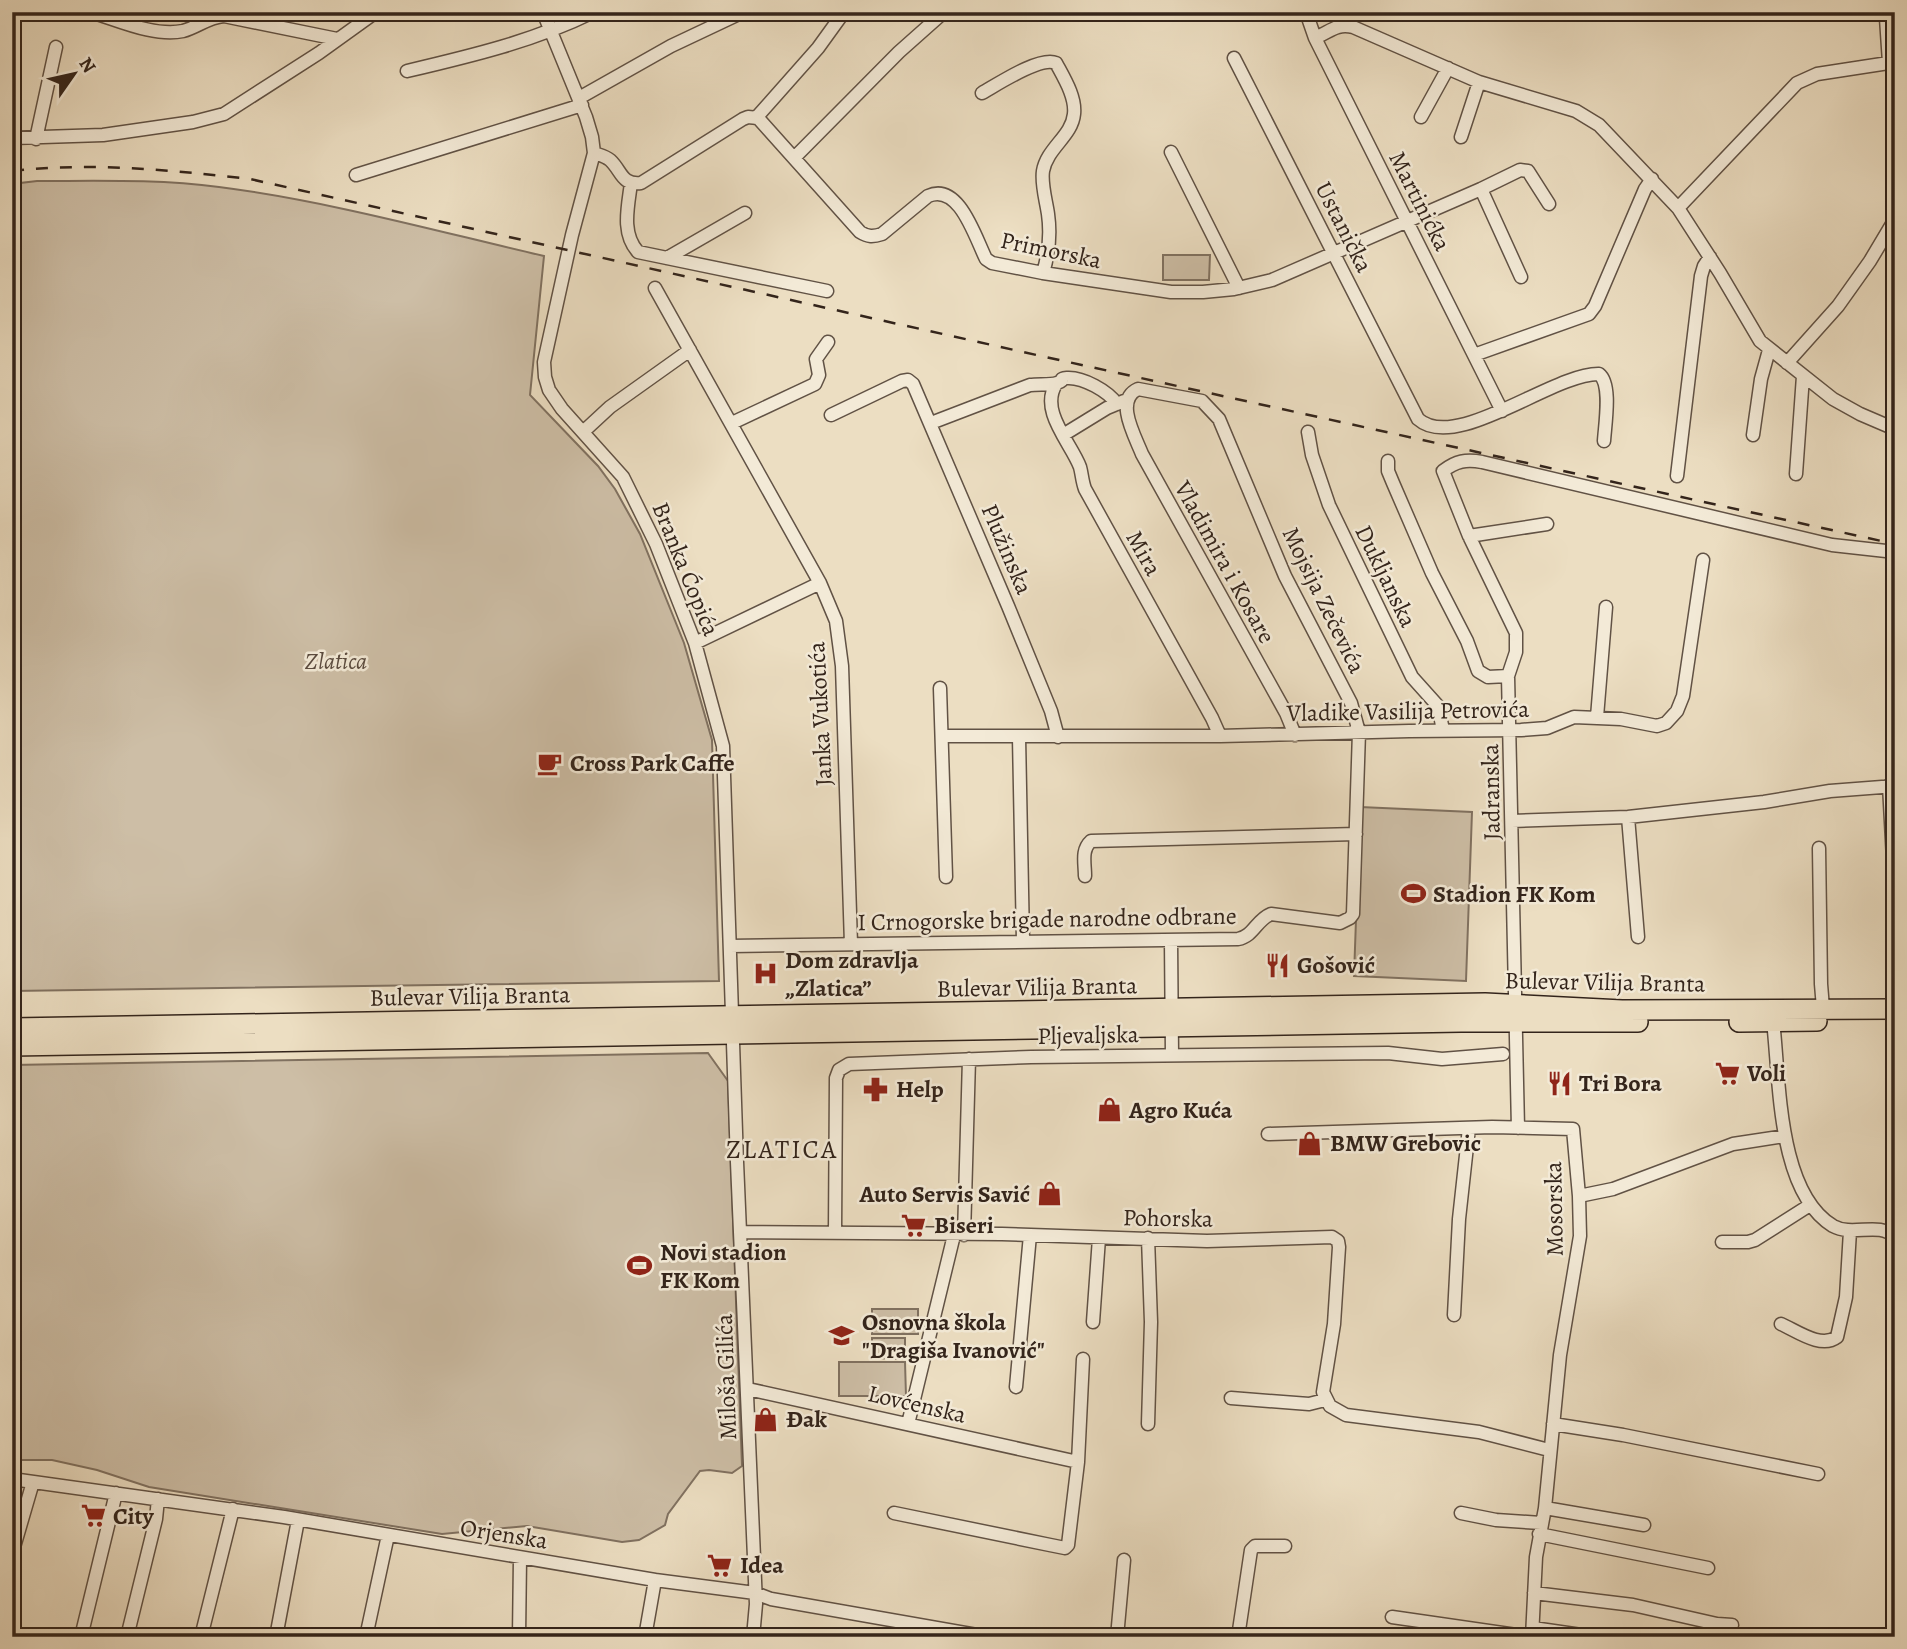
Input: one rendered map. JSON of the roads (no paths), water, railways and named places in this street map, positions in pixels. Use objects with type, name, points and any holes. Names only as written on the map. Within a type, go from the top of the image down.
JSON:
[{"type":"main road","name":"Bulevar Vilija Branta","points":[[12,1028],[733,1025],[1622,1010],[1895,1009]]},
{"type":"main road","name":"Bulevar Vilija Branta","points":[[1516,1013],[1773,1021],[1895,1020]]},
{"type":"main road","name":"Bulevar Vilija Branta","points":[[12,1046],[733,1025]]},
{"type":"street","points":[[91,12],[152,30],[180,31],[192,28],[209,18],[224,16],[337,39]]},
{"type":"street","points":[[12,138],[103,135],[193,122],[216,116],[298,66],[376,12]]},
{"type":"street","points":[[543,12],[580,102],[594,153],[608,159],[624,180],[631,183],[641,183],[743,119],[756,118],[818,48],[844,12]]},
{"type":"street","points":[[407,71],[552,32],[593,12]]},
{"type":"street","points":[[356,175],[580,102],[683,40],[743,12]]},
{"type":"street","points":[[794,158],[899,52],[944,12]]},
{"type":"street","name":"Martinićka","points":[[1306,12],[1315,38],[1502,411]]},
{"type":"street","points":[[1678,208],[1797,83],[1817,74],[1892,63],[1886,18],[1890,12]]},
{"type":"street","points":[[1315,38],[1342,19],[1479,82],[1585,115],[1608,132],[1678,208],[1710,257],[1755,336],[1769,350],[1847,407],[1895,429]]},
{"type":"street","points":[[36,139],[56,47]]},
{"type":"street","name":"Ustanička","points":[[1234,58],[1416,416],[1429,426],[1461,425],[1502,411]]},
{"type":"street","points":[[982,93],[1031,65],[1047,60],[1056,63],[1073,99],[1073,120],[1047,157],[1043,172],[1050,251],[1043,273]]},
{"type":"street","points":[[1420,117],[1448,68]]},
{"type":"street","points":[[1461,137],[1479,82]]},
{"type":"street","name":"Primorska","points":[[756,118],[765,124],[866,236],[882,234],[928,196],[944,194],[956,201],[989,261],[1043,273],[1171,292],[1203,292],[1272,281],[1520,170],[1525,169],[1549,204]]},
{"type":"street","points":[[1171,152],[1239,288]]},
{"type":"street","name":"Branka Ćopića","points":[[594,153],[572,235],[544,362],[545,377],[549,390],[623,477],[656,544],[695,643],[723,746],[733,1025]]},
{"type":"street","points":[[1474,355],[1589,314],[1595,306],[1645,189],[1652,179]]},
{"type":"street","points":[[631,183],[626,227],[630,242],[638,253],[827,291]]},
{"type":"street","points":[[1481,189],[1521,277]]},
{"type":"street","points":[[667,258],[745,213]]},
{"type":"street","points":[[1787,363],[1838,306],[1870,261],[1895,219]]},
{"type":"street","points":[[1677,477],[1702,276],[1710,257]]},
{"type":"street","name":"Janka Vukotića","points":[[655,288],[820,583],[836,621],[842,666],[851,944]]},
{"type":"street","points":[[732,424],[816,384],[819,375],[816,359],[828,342]]},
{"type":"street","points":[[583,432],[610,407],[690,350]]},
{"type":"street","points":[[1752,435],[1762,371],[1769,350]]},
{"type":"street","points":[[1502,411],[1563,383],[1599,374],[1604,378],[1606,387],[1604,441]]},
{"type":"street","points":[[1796,474],[1803,376]]},
{"type":"street","points":[[931,424],[1030,385],[1056,384],[1066,378],[1077,379],[1123,403]]},
{"type":"street","name":"Plužinska","points":[[831,415],[901,381],[909,380],[931,424],[1041,687],[1058,737]]},
{"type":"street","name":"Mira","points":[[1056,384],[1051,393],[1052,408],[1080,467],[1084,489],[1220,736]]},
{"type":"street","name":"Mojsija Zečevića","points":[[1123,403],[1131,392],[1138,389],[1202,401],[1213,411],[1222,425],[1286,576],[1351,703],[1359,732],[1353,914]]},
{"type":"street","points":[[1063,435],[1123,403]]},
{"type":"street","name":"Vladimira i Kosare","points":[[1123,403],[1151,472],[1286,713],[1295,735]]},
{"type":"street","name":"Dukljanska","points":[[1308,432],[1312,455],[1329,505],[1412,677],[1438,706],[1443,730]]},
{"type":"street","points":[[1388,461],[1388,471],[1393,483],[1478,671],[1488,677],[1508,677]]},
{"type":"street","name":"Jadranska","points":[[1516,1013],[1508,677],[1516,652],[1516,633],[1469,536],[1443,471],[1457,462],[1482,461],[1832,545],[1895,552]]},
{"type":"street","points":[[1469,536],[1547,524]]},
{"type":"street","name":"Vladike Vasilija Petrovića","points":[[942,736],[1220,736],[1443,730],[1511,731],[1547,729],[1574,717],[1597,717],[1657,726],[1666,723],[1677,711],[1687,676],[1703,561]]},
{"type":"street","points":[[695,643],[820,583]]},
{"type":"street","points":[[1597,717],[1606,607]]},
{"type":"street","points":[[940,688],[946,877]]},
{"type":"street","points":[[1019,737],[1023,941]]},
{"type":"street","points":[[1512,821],[1628,817],[1892,785],[1895,897]]},
{"type":"street","points":[[1628,817],[1638,937]]},
{"type":"street","points":[[1086,876],[1084,854],[1091,841],[1356,834]]},
{"type":"street","points":[[1819,848],[1823,1008]]},
{"type":"street","name":"I Crnogorske brigade narodne odbrane","points":[[730,946],[1242,938],[1250,935],[1264,917],[1271,914],[1340,923],[1353,914]]},
{"type":"street","points":[[1171,940],[1172,1055]]},
{"type":"street","points":[[1269,1134],[1518,1128],[1516,1013]]},
{"type":"street","points":[[1773,1021],[1785,1136],[1799,1187],[1810,1205],[1836,1228],[1850,1231],[1887,1230],[1895,1237]]},
{"type":"street","name":"Miloša Gilića","points":[[733,1025],[755,1593],[753,1637]]},
{"type":"street","name":"Pljevaljska","points":[[835,1232],[836,1078],[843,1066],[856,1063],[969,1059],[1172,1055],[1388,1052],[1442,1059],[1503,1054]]},
{"type":"street","points":[[908,1424],[959,1235],[969,1059]]},
{"type":"street","points":[[1454,1315],[1459,1219],[1469,1128]]},
{"type":"street","name":"Mosorska","points":[[1518,1128],[1573,1129],[1579,1196],[1578,1254],[1566,1318],[1549,1450],[1532,1634]]},
{"type":"street","points":[[1579,1196],[1613,1189],[1733,1144],[1785,1136]]},
{"type":"street","points":[[1722,1242],[1755,1240],[1810,1205]]},
{"type":"street","points":[[1781,1324],[1818,1340],[1829,1341],[1837,1336],[1846,1297],[1850,1231]]},
{"type":"street","name":"Pohorska","points":[[740,1232],[1030,1235],[1207,1241],[1330,1236],[1336,1239],[1339,1247],[1336,1305],[1323,1392],[1325,1400]]},
{"type":"street","points":[[1016,1387],[1030,1235]]},
{"type":"street","points":[[1093,1322],[1099,1238]]},
{"type":"street","points":[[1148,1238],[1151,1322],[1148,1424]]},
{"type":"street","points":[[894,1513],[1065,1548],[1070,1541],[1078,1462],[1083,1359]]},
{"type":"street","name":"Lovćenska","points":[[748,1389],[1078,1462]]},
{"type":"street","points":[[1231,1398],[1309,1404],[1325,1400],[1333,1409],[1346,1415],[1479,1432],[1549,1450]]},
{"type":"street","points":[[1553,1424],[1623,1435],[1818,1474]]},
{"type":"street","name":"Orjenska","points":[[12,1479],[233,1509],[655,1580],[755,1593],[771,1599],[988,1637]]},
{"type":"street","points":[[12,1554],[33,1482]]},
{"type":"street","points":[[81,1637],[116,1493]]},
{"type":"street","points":[[127,1637],[156,1518],[158,1499]]},
{"type":"street","points":[[1545,1508],[1644,1525]]},
{"type":"street","points":[[201,1637],[233,1509]]},
{"type":"street","points":[[1461,1513],[1708,1568]]},
{"type":"street","points":[[276,1637],[298,1520]]},
{"type":"street","points":[[366,1637],[387,1535]]},
{"type":"street","points":[[1238,1637],[1251,1550],[1255,1546],[1285,1546]]},
{"type":"street","points":[[519,1637],[520,1558]]},
{"type":"street","points":[[1118,1637],[1124,1560]]},
{"type":"street","points":[[645,1637],[655,1580]]},
{"type":"street","points":[[1534,1592],[1633,1605],[1732,1625]]},
{"type":"street","points":[[1392,1617],[1532,1634],[1595,1637]]},
{"type":"street","points":[[12,1627],[12,1635]]},
{"type":"railway","points":[[12,171],[102,167],[250,179],[1895,544]]},
{"type":"place","name":"Cross Park Caffe","points":[[550,763]]},
{"type":"place","name":"Stadion FK Kom","points":[[1413,894]]},
{"type":"place","name":"Gošović","points":[[1277,965]]},
{"type":"place","name":"Dom zdravlja „Zlatica”","points":[[765,974]]},
{"type":"place","name":"Voli","points":[[1727,1073]]},
{"type":"place","name":"Tri Bora","points":[[1559,1083]]},
{"type":"place","name":"Help","points":[[876,1089]]},
{"type":"place","name":"Agro Kuća","points":[[1109,1110]]},
{"type":"place","name":"BMW Grebovic","points":[[1310,1143]]},
{"type":"place","name":"Auto Servis Savić","points":[[1050,1194]]},
{"type":"place","name":"Biseri","points":[[914,1225]]},
{"type":"place","name":"Novi stadion FK Kom","points":[[640,1266]]},
{"type":"place","name":"Osnovna škola \"Dragiša Ivanović\"","points":[[842,1336]]},
{"type":"place","name":"Đak","points":[[766,1419]]},
{"type":"place","name":"City","points":[[93,1516]]},
{"type":"place","name":"Idea","points":[[720,1565]]},
{"type":"district","name":"ZLATICA","points":[[782,1149]]},
{"type":"park label","name":"Zlatica","points":[[336,661]]}]
